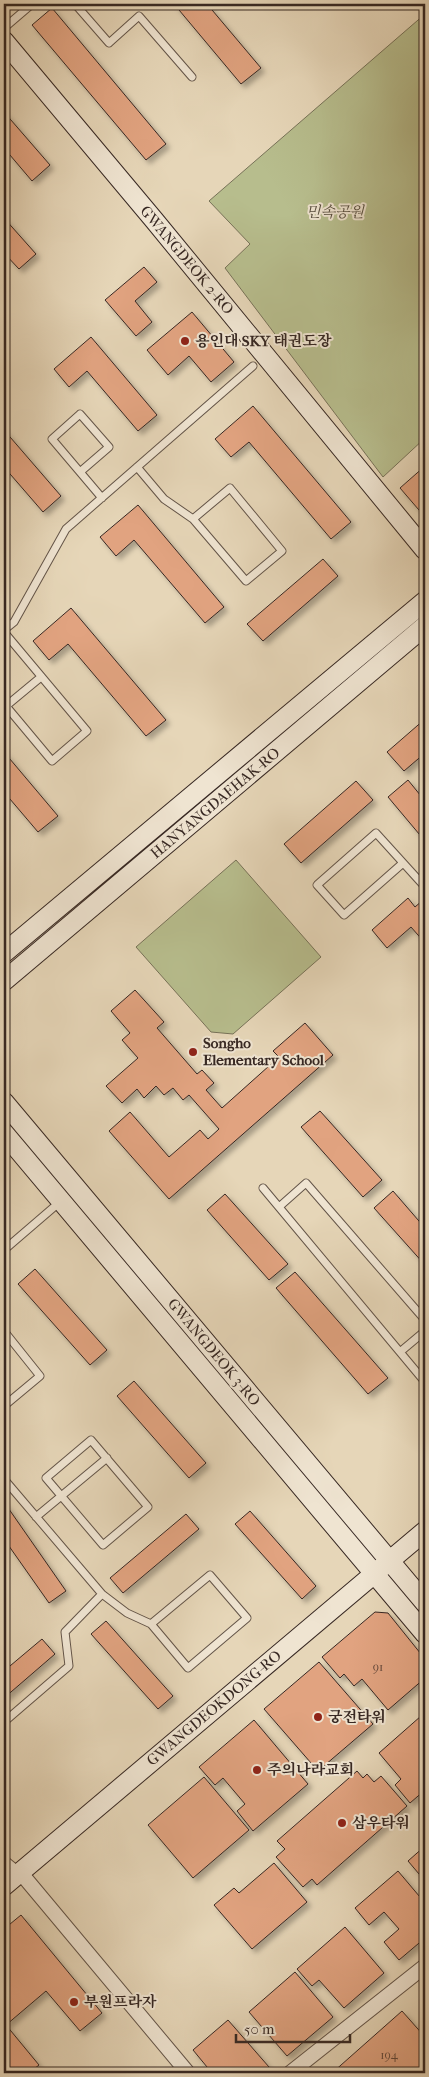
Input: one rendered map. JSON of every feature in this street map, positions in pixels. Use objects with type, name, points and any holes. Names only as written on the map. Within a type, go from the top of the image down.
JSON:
[{"type":"street","name":"GWANGDEOK 2-RO","points":[[4,41],[154,220],[425,550]]},
{"type":"street","name":"HANYANGDAEHAK-RO","points":[[4,953],[425,601]]},
{"type":"street","name":"HANYANGDAEHAK-RO","points":[[4,981],[425,626]]},
{"type":"street","name":"GWANGDEOK 3-RO","points":[[4,1102],[425,1602]]},
{"type":"street","name":"GWANGDEOK 3-RO","points":[[4,1133],[425,1634]]},
{"type":"street","name":"GWANGDEOKDONG-RO","points":[[4,1886],[425,1531]]},
{"type":"street","points":[[20,1872],[188,2073]]},
{"type":"street","points":[[290,2073],[425,1966]]},
{"type":"lane","points":[[4,28],[32,4]]},
{"type":"lane","points":[[75,4],[109,43],[139,16],[192,77]]},
{"type":"lane","points":[[41,676],[6,706],[52,761],[87,730],[4,631],[14,622],[66,529],[253,366]]},
{"type":"lane","points":[[80,472],[108,447],[80,414],[52,439],[102,498]]},
{"type":"lane","points":[[137,467],[164,499],[193,519],[246,581],[282,551],[230,488],[193,519]]},
{"type":"lane","points":[[403,863],[344,916],[317,885],[376,833],[425,887]]},
{"type":"lane","points":[[279,1207],[306,1183],[425,1320]]},
{"type":"lane","points":[[263,1188],[425,1382]]},
{"type":"lane","points":[[4,1250],[61,1201]]},
{"type":"lane","points":[[400,1352],[425,1330]]},
{"type":"lane","points":[[4,1334],[40,1376],[4,1406]]},
{"type":"lane","points":[[91,1440],[148,1507],[103,1545],[62,1496],[46,1478],[91,1440]]},
{"type":"lane","points":[[36,1517],[107,1458]]},
{"type":"lane","points":[[4,1479],[102,1594],[127,1613],[151,1624],[188,1668],[247,1618],[210,1575],[151,1624]]},
{"type":"lane","points":[[4,1722],[69,1666],[65,1632],[102,1594]]},
{"type":"lane","points":[[4,1860],[20,1872]]},
{"type":"green space","name":"민속공원","points":[[425,14],[425,438],[383,477],[225,268],[250,244],[209,201]]},
{"type":"green space","points":[[236,860],[321,957],[233,1034],[211,1032],[136,947]]},
{"type":"building","points":[[174,4],[207,4],[261,68],[241,84]]},
{"type":"building","points":[[52,8],[166,144],[146,160],[32,25]]},
{"type":"building","points":[[4,112],[50,165],[32,181],[4,148]]},
{"type":"building","points":[[4,218],[36,254],[19,269],[4,253]]},
{"type":"building","points":[[144,267],[157,282],[135,301],[152,322],[136,336],[105,300]]},
{"type":"building","points":[[192,312],[234,362],[211,382],[189,356],[168,375],[147,350]]},
{"type":"building","points":[[91,337],[157,415],[138,431],[87,371],[69,387],[54,369]]},
{"type":"building","points":[[253,406],[351,522],[331,539],[249,442],[231,457],[215,439]]},
{"type":"building","points":[[4,430],[61,496],[43,512],[4,467]]},
{"type":"building","points":[[425,466],[425,517],[400,488]]},
{"type":"building","points":[[138,505],[224,607],[205,623],[134,540],[116,556],[100,537]]},
{"type":"building","points":[[323,559],[338,576],[263,641],[247,624]]},
{"type":"building","points":[[71,608],[166,720],[146,736],[68,644],[49,660],[33,641]]},
{"type":"building","points":[[425,719],[425,753],[404,771],[387,752]]},
{"type":"building","points":[[4,752],[58,816],[38,832],[4,792]]},
{"type":"building","points":[[408,780],[425,801],[425,841],[388,797]]},
{"type":"building","points":[[356,781],[373,800],[301,863],[284,844]]},
{"type":"building","points":[[408,898],[415,907],[423,900],[425,902],[425,943],[411,927],[387,948],[372,930]]},
{"type":"building","name":"Songho Elementary School","points":[[135,990],[164,1022],[157,1028],[197,1074],[202,1070],[214,1083],[206,1090],[222,1108],[279,1057],[273,1051],[305,1023],[333,1055],[169,1199],[109,1131],[130,1112],[169,1157],[200,1130],[208,1139],[219,1129],[189,1095],[183,1100],[173,1088],[164,1095],[156,1086],[144,1098],[137,1089],[122,1103],[106,1086],[138,1058],[122,1040],[130,1033],[111,1011]]},
{"type":"building","points":[[320,1111],[382,1180],[363,1197],[301,1127]]},
{"type":"building","points":[[393,1191],[425,1228],[425,1265],[374,1208]]},
{"type":"building","points":[[225,1194],[288,1264],[269,1280],[207,1210]]},
{"type":"building","points":[[35,1269],[107,1350],[90,1365],[18,1284]]},
{"type":"building","points":[[295,1272],[388,1378],[368,1394],[276,1288]]},
{"type":"building","points":[[134,1381],[206,1463],[189,1478],[117,1396]]},
{"type":"building","points":[[4,1502],[66,1591],[49,1603],[4,1539]]},
{"type":"building","points":[[250,1511],[316,1586],[302,1599],[235,1524]]},
{"type":"building","points":[[186,1514],[199,1529],[123,1593],[110,1578]]},
{"type":"building","points":[[375,1612],[388,1613],[425,1659],[425,1678],[388,1710],[362,1679],[354,1686],[344,1674],[340,1678],[322,1657]]},
{"type":"building","points":[[106,1621],[173,1696],[158,1709],[91,1634]]},
{"type":"building","points":[[42,1639],[55,1654],[4,1698],[4,1671]]},
{"type":"building","name":"궁전타워","points":[[319,1662],[373,1724],[318,1771],[264,1709]]},
{"type":"building","points":[[421,1716],[425,1722],[425,1790],[410,1803],[395,1785],[401,1779],[379,1753]]},
{"type":"building","points":[[254,1720],[308,1784],[253,1831],[237,1811],[245,1804],[223,1778],[215,1785],[199,1767]]},
{"type":"building","name":"삼우타워","points":[[357,1771],[363,1778],[367,1774],[374,1782],[381,1776],[407,1806],[317,1885],[312,1879],[303,1887],[276,1857],[285,1849],[277,1841]]},
{"type":"building","points":[[204,1777],[249,1830],[193,1878],[148,1825]]},
{"type":"building","points":[[425,1846],[425,1881],[408,1861]]},
{"type":"building","points":[[274,1863],[307,1902],[252,1949],[214,1905],[234,1888],[239,1893]]},
{"type":"building","points":[[398,1871],[425,1903],[425,1938],[399,1960],[384,1942],[399,1929],[384,1912],[369,1925],[355,1908]]},
{"type":"building","name":"부원프라자","points":[[21,1915],[102,2013],[80,2031],[46,1991],[6,2025],[39,2065],[29,2073],[4,2073],[4,1929]]},
{"type":"building","points":[[345,1927],[384,1973],[344,2008],[319,1980],[312,1986],[297,1969]]},
{"type":"building","points":[[295,1972],[333,2017],[287,2056],[249,2012]]},
{"type":"building","points":[[402,2011],[425,2037],[425,2073],[332,2073]]},
{"type":"building","points":[[228,2020],[269,2067],[262,2073],[212,2073],[193,2050]]},
{"type":"place","name":"용인대 SKY 태권도장","points":[[185,341]]},
{"type":"place","name":"Songho Elementary School","points":[[193,1052]]},
{"type":"place","name":"궁전타워","points":[[318,1717]]},
{"type":"place","name":"주의나라교회","points":[[257,1770]]},
{"type":"place","name":"삼우타워","points":[[342,1823]]},
{"type":"place","name":"부원프라자","points":[[74,2002]]}]
